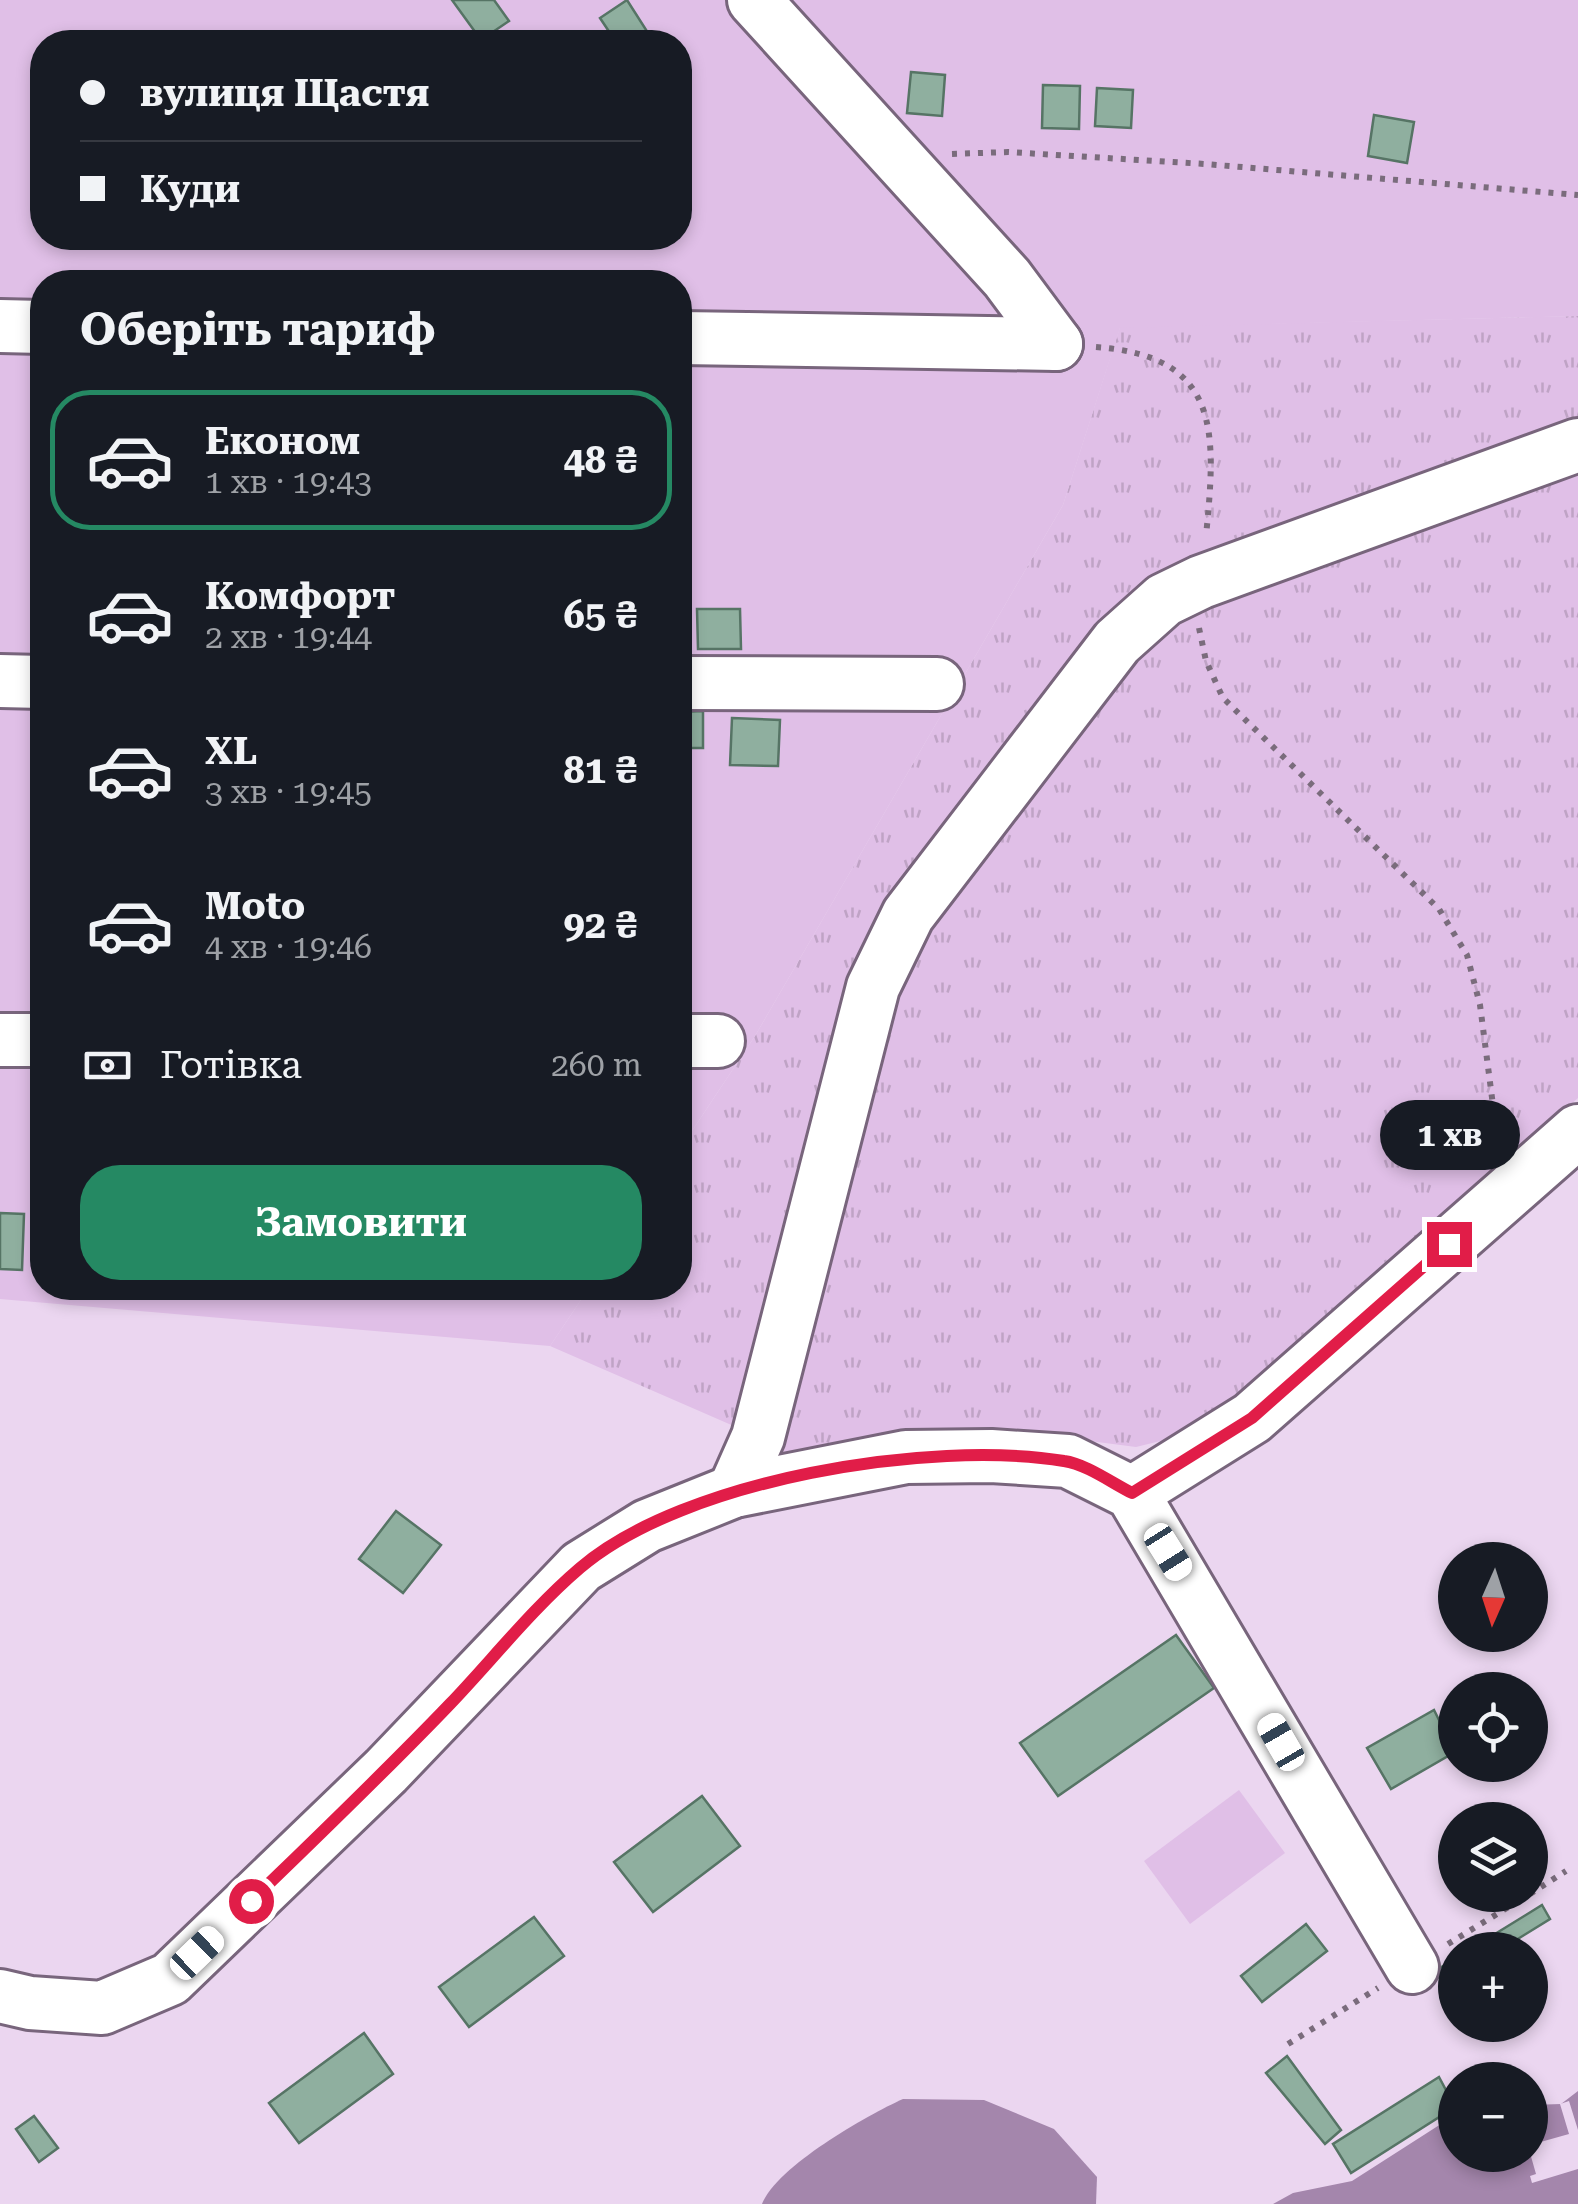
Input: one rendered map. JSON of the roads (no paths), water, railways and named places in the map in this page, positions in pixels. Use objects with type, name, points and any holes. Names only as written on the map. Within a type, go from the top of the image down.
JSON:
[{"type":"street","points":[[692,338],[1056,344],[1007,278],[754,0]]},
{"type":"street","points":[[0,326],[30,327]]},
{"type":"street","points":[[734,1491],[758,1438],[873,987],[908,915],[1117,642],[1164,600],[1201,582],[1578,445]]},
{"type":"street","points":[[0,682],[30,682]]},
{"type":"street","points":[[692,684],[937,684]]},
{"type":"street","points":[[0,1040],[30,1040]]},
{"type":"street","points":[[1132,1493],[1252,1418],[1578,1131]]},
{"type":"street","points":[[0,1996],[30,2004],[102,2008],[170,1979],[386,1772],[581,1567],[647,1526],[734,1491],[906,1458],[991,1456],[1068,1461],[1132,1493],[1412,1967]]}]
